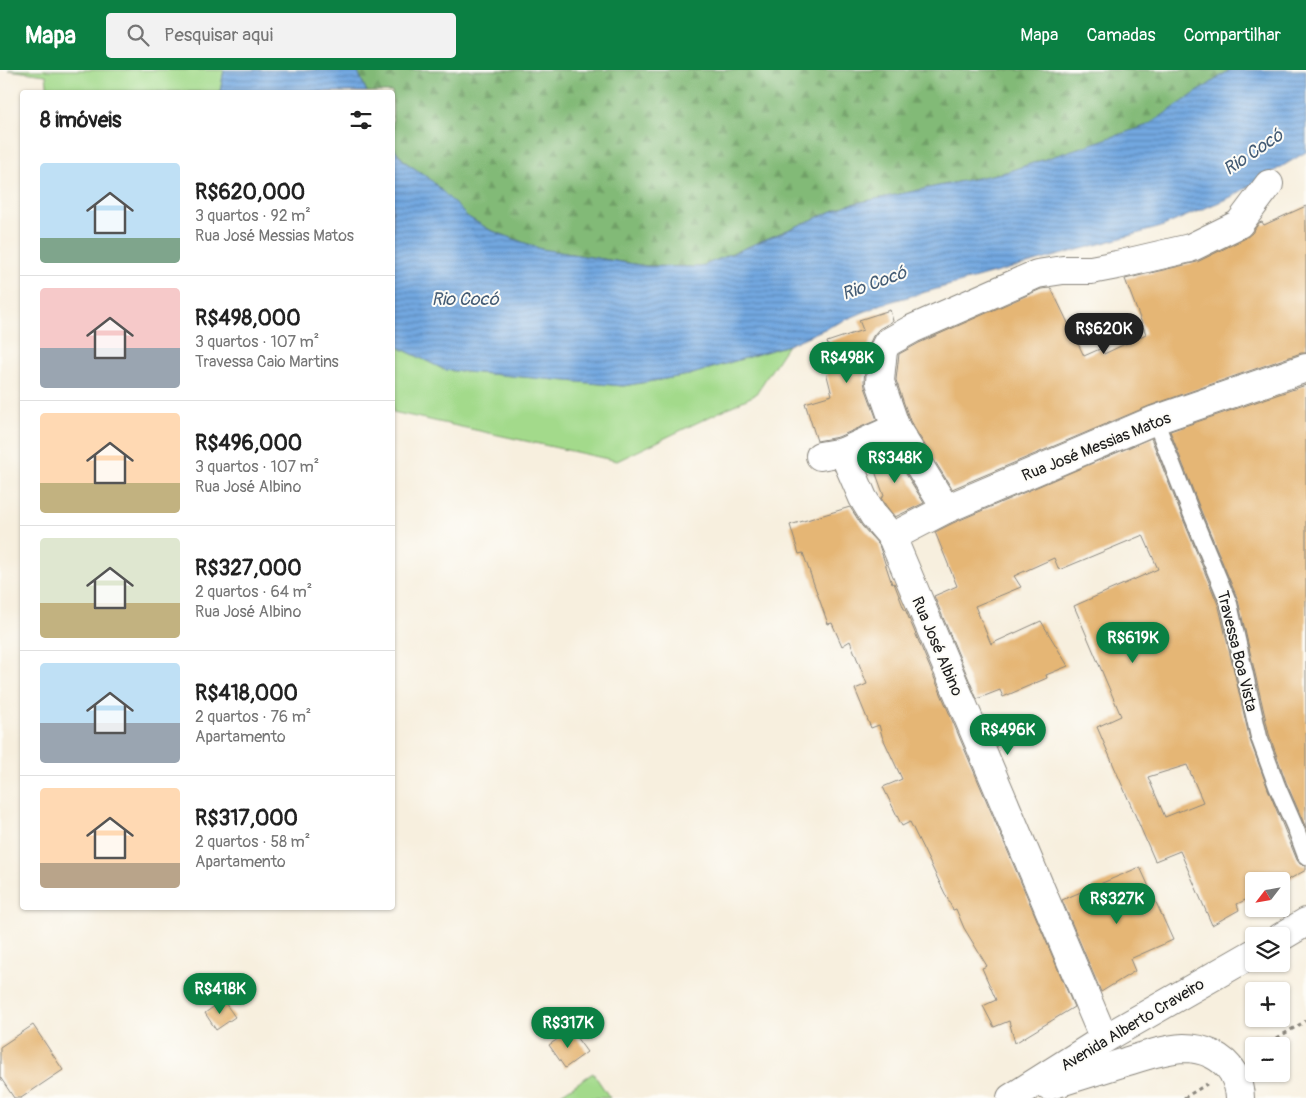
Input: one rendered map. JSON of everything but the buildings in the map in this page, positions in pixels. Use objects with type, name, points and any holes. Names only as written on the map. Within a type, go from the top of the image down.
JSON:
[{"type":"street","points":[[946,508],[896,428],[880,382],[883,351],[887,343],[912,329],[1037,274],[1117,266],[1190,248],[1239,224],[1269,184]]},
{"type":"street","name":"Rua José Messias Matos","points":[[892,537],[946,508],[1155,420],[1306,368]]},
{"type":"street","name":"Rua José Albino","points":[[896,428],[832,454],[864,498],[874,516],[892,537],[1104,1039]]},
{"type":"street","points":[[1290,932],[1306,922]]},
{"type":"street","name":"Avenida Alberto Craveiro","points":[[1012,1098],[1104,1039],[1245,958]]},
{"type":"street","points":[[1012,1098],[1140,1057],[1184,1048],[1204,1051],[1222,1060],[1230,1068],[1236,1079],[1240,1088],[1240,1098]]},
{"type":"lane","name":"Travessa Boa Vista","points":[[1155,420],[1229,604],[1259,737],[1306,856]]},
{"type":"path","points":[[1278,1037],[1306,1021]]},
{"type":"path","points":[[1184,1098],[1210,1082]]},
{"type":"green space","points":[[8,70],[224,70],[220,90],[48,90],[46,75]]},
{"type":"green space","points":[[357,70],[1230,70],[1149,125],[1006,172],[847,205],[700,267],[646,266],[541,249],[490,230],[468,217],[429,178],[405,162],[395,149],[395,90],[366,90]]},
{"type":"green space","points":[[395,344],[445,370],[623,386],[689,375],[788,345],[755,395],[617,461],[395,412]]},
{"type":"green space","points":[[593,1073],[610,1098],[555,1098]]},
{"type":"water","points":[[224,70],[357,70],[366,90],[220,90]]},
{"type":"water","name":"Rio Cocó","points":[[1230,70],[1306,70],[1306,152],[1231,197],[1161,227],[882,304],[788,345],[689,375],[623,386],[445,370],[400,348],[395,343],[395,150],[405,162],[429,178],[468,217],[490,230],[541,249],[646,266],[700,267],[847,205],[1006,172],[1148,125]]}]
